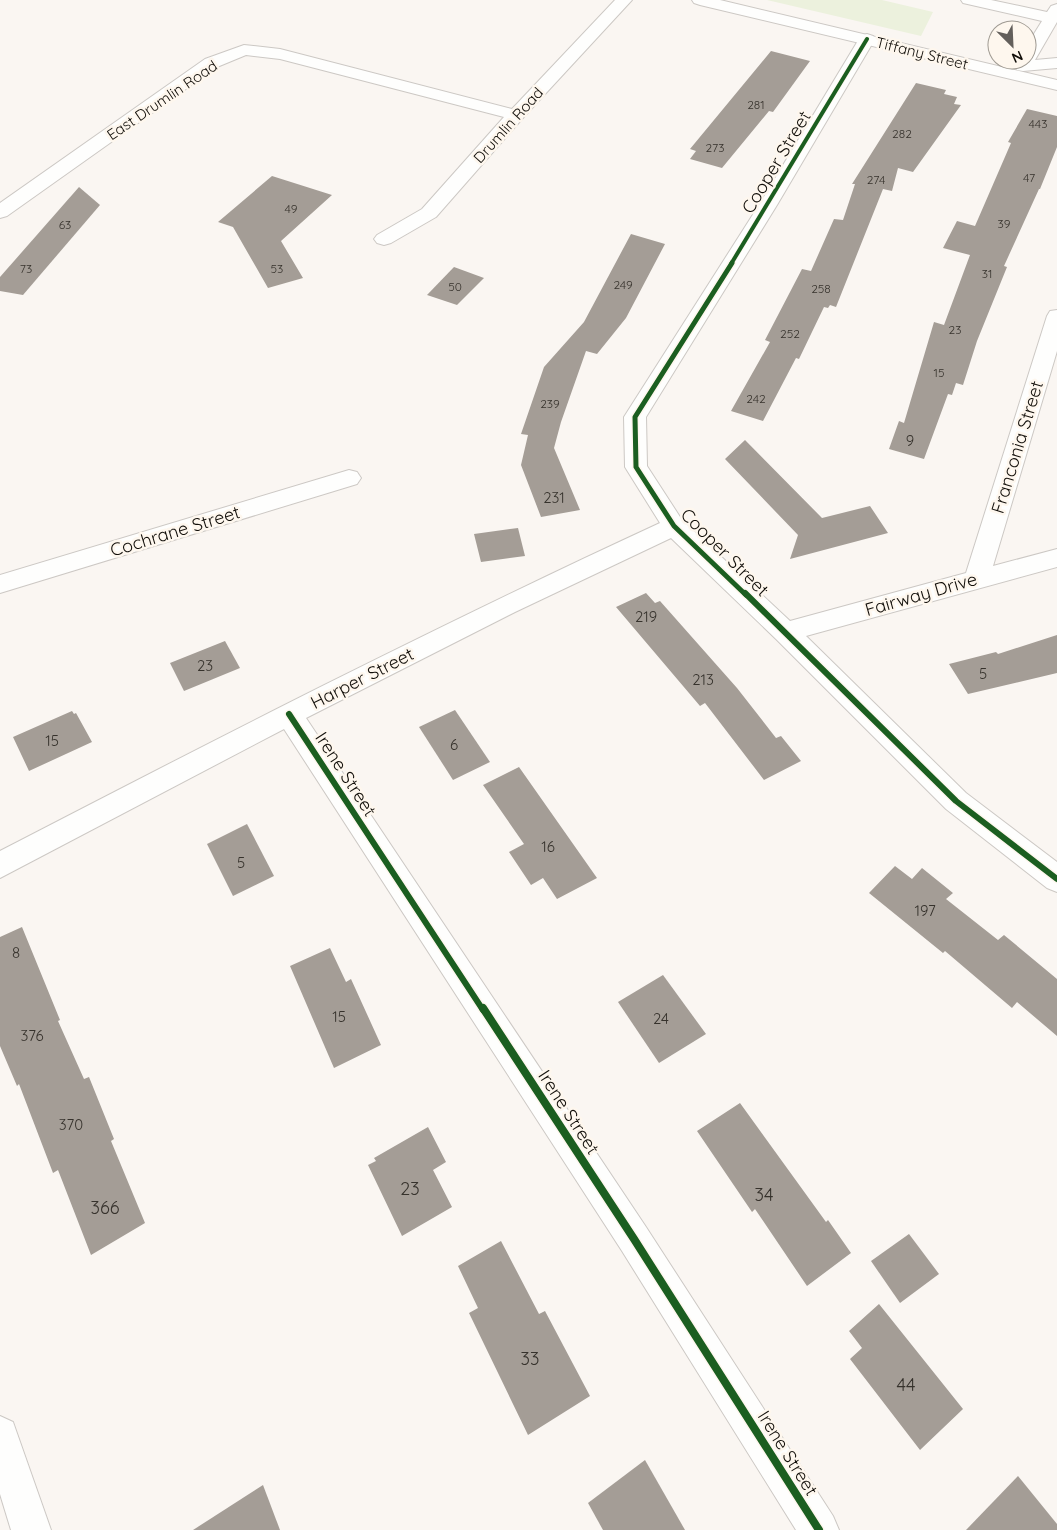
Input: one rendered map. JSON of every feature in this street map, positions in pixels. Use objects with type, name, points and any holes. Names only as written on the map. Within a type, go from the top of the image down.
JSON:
[{"type":"street","name":"Drumlin Road","points":[[384,239],[429,213],[516,115],[624,0]]},
{"type":"street","name":"Tiffany Street","points":[[700,0],[867,39],[987,59]]},
{"type":"street","points":[[969,0],[1054,14],[1037,42]]},
{"type":"street","name":"Cooper Street","points":[[867,39],[768,205],[635,417],[636,467],[674,526],[785,632],[956,801],[1057,879]]},
{"type":"street","name":"East Drumlin Road","points":[[0,212],[211,63],[244,50],[280,54],[516,115]]},
{"type":"street","points":[[1037,64],[1057,63]]},
{"type":"street","name":"Tiffany Street","points":[[1032,70],[1057,85]]},
{"type":"street","name":"Franconia Street","points":[[976,579],[1057,316]]},
{"type":"street","name":"Cochrane Street","points":[[0,584],[349,478]]},
{"type":"street","name":"Harper Street","points":[[0,865],[289,714],[506,605],[674,526]]},
{"type":"street","name":"Fairway Drive","points":[[785,632],[1057,558]]},
{"type":"street","name":"Irene Street","points":[[289,714],[634,1240],[819,1530]]},
{"type":"street","points":[[0,1434],[31,1530]]},
{"type":"green space","points":[[767,0],[882,0],[933,12],[921,36]]},
{"type":"building","points":[[771,51],[810,61],[773,112],[769,111],[722,168],[690,159],[696,151],[690,149]]},
{"type":"building","points":[[916,83],[946,90],[944,94],[957,97],[954,104],[961,105],[913,172],[898,168],[892,191],[883,189],[836,307],[830,305],[828,308],[824,307],[799,359],[796,358],[763,421],[731,411],[770,342],[765,340],[802,269],[811,271],[834,219],[843,220],[855,184],[852,184]]},
{"type":"building","points":[[1027,109],[1057,116],[1057,147],[1040,189],[1004,266],[1007,267],[977,341],[963,385],[956,383],[952,395],[948,394],[924,459],[889,449],[899,421],[904,423],[934,322],[944,325],[970,255],[943,248],[957,221],[975,226],[1011,143],[1008,142]]},
{"type":"building","points":[[272,176],[332,195],[281,241],[303,278],[268,288],[233,227],[218,222]]},
{"type":"building","points":[[79,187],[100,205],[23,295],[0,291],[0,277]]},
{"type":"building","points":[[631,234],[665,244],[626,318],[597,354],[586,351],[561,422],[554,448],[580,510],[541,517],[521,465],[528,435],[521,434],[544,367],[584,322]]},
{"type":"building","points":[[454,267],[484,278],[457,305],[427,295]]},
{"type":"building","points":[[745,440],[822,518],[870,506],[888,533],[790,559],[798,535],[725,459]]},
{"type":"building","points":[[518,528],[525,556],[481,562],[474,534]]},
{"type":"building","points":[[646,593],[655,603],[660,601],[737,688],[776,738],[781,736],[801,761],[764,780],[705,703],[700,706],[616,607]]},
{"type":"building","points":[[1057,635],[1057,673],[968,694],[949,664],[996,652],[998,654]]},
{"type":"building","points":[[225,641],[240,668],[184,691],[170,663]]},
{"type":"building","points":[[455,710],[490,762],[453,780],[419,727]]},
{"type":"building","points":[[72,711],[74,714],[76,713],[92,742],[29,771],[13,737]]},
{"type":"building","points":[[519,767],[597,878],[557,899],[543,878],[531,885],[509,852],[524,844],[483,785]]},
{"type":"building","points":[[247,824],[274,876],[233,896],[207,844]]},
{"type":"building","points":[[895,866],[912,879],[922,868],[953,893],[946,899],[998,940],[1004,935],[1057,979],[1057,1036],[1017,1002],[1012,1008],[945,951],[943,953],[869,893]]},
{"type":"building","points":[[22,927],[60,1020],[58,1021],[84,1079],[89,1077],[114,1139],[111,1141],[145,1223],[91,1255],[58,1170],[53,1173],[19,1084],[17,1086],[0,1046],[0,937]]},
{"type":"building","points":[[330,948],[346,982],[351,979],[381,1045],[334,1068],[290,966]]},
{"type":"building","points":[[663,975],[706,1034],[659,1063],[618,1002]]},
{"type":"building","points":[[740,1103],[826,1222],[828,1220],[851,1253],[807,1286],[755,1209],[752,1212],[697,1131]]},
{"type":"building","points":[[428,1127],[446,1162],[433,1170],[452,1207],[402,1236],[368,1165],[376,1161],[374,1158]]},
{"type":"building","points":[[909,1234],[939,1274],[900,1303],[871,1261]]},
{"type":"building","points":[[501,1241],[539,1314],[545,1311],[590,1396],[528,1435],[469,1313],[478,1308],[458,1266]]},
{"type":"building","points":[[879,1304],[963,1409],[920,1450],[850,1359],[862,1348],[849,1331]]},
{"type":"building","points":[[645,1460],[685,1530],[603,1530],[588,1503]]},
{"type":"building","points":[[1018,1476],[1057,1524],[1057,1530],[966,1530]]},
{"type":"building","points":[[263,1485],[280,1530],[193,1530]]},
{"type":"cycle path","points":[[867,39],[768,205],[635,417],[636,467],[674,526],[785,632],[956,801],[1057,879]]},
{"type":"cycle path","points":[[289,714],[634,1239],[819,1530]]}]
